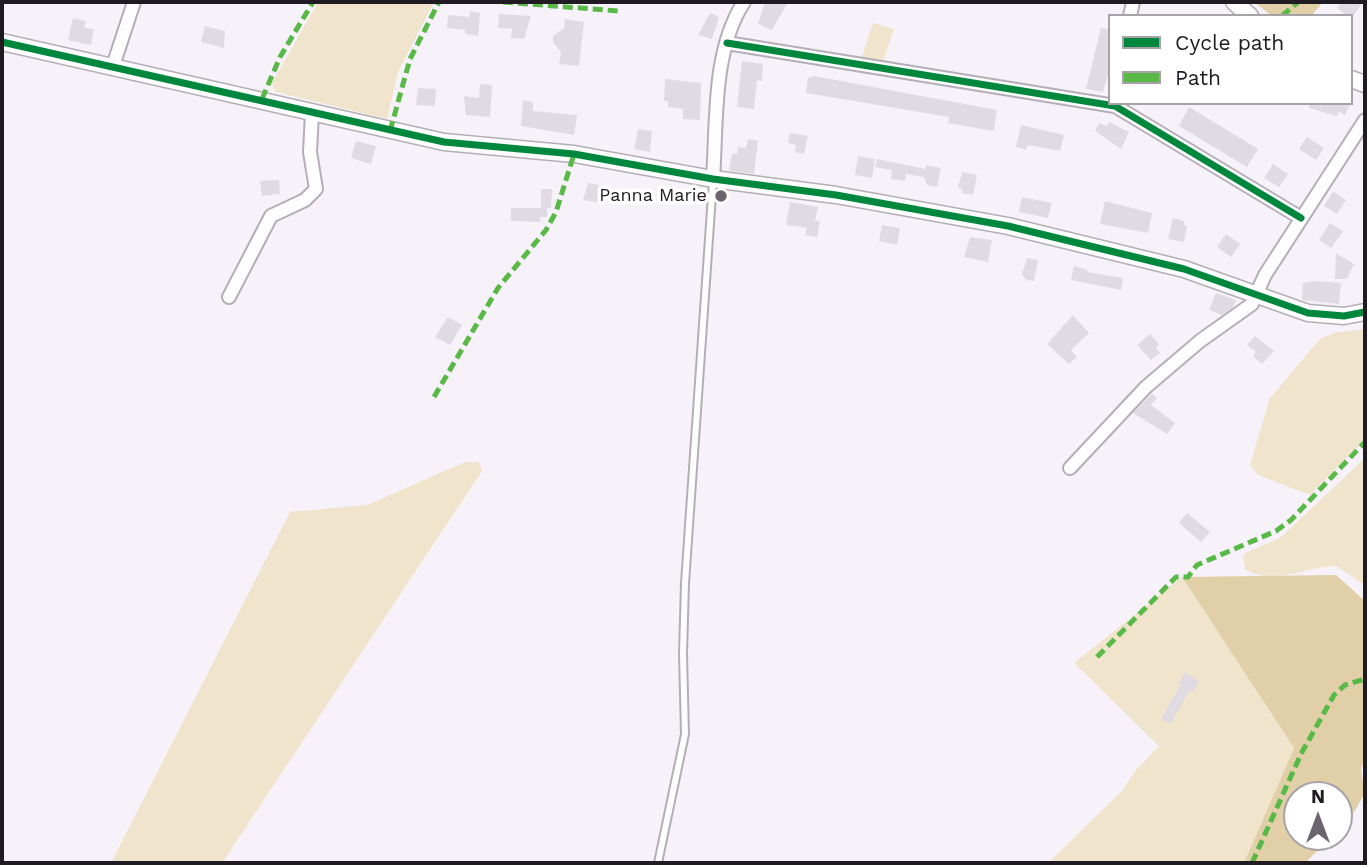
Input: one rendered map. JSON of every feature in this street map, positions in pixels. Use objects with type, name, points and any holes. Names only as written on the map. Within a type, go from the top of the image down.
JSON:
[{"type":"street","points":[[113,66],[134,2]]},
{"type":"street","points":[[713,179],[720,81],[727,43],[744,2]]},
{"type":"street","points":[[1234,2],[1248,14]]},
{"type":"street","points":[[2,42],[444,142],[574,155],[713,179],[836,195],[1007,226],[1184,269],[1308,313],[1344,316],[1365,312]]},
{"type":"street","points":[[727,43],[1108,104]]},
{"type":"street","points":[[1115,105],[1301,218]]},
{"type":"street","points":[[229,297],[271,216],[305,200],[316,189],[310,152],[312,113]]},
{"type":"street","points":[[1070,468],[1146,387],[1200,341],[1252,304],[1301,218],[1365,120]]},
{"type":"lane","points":[[658,863],[685,734],[682,653],[685,583],[713,179]]},
{"type":"shaded area","points":[[318,2],[434,2],[398,72],[387,119],[275,92],[272,83]]},
{"type":"shaded area","points":[[1254,2],[1323,2],[1313,14],[1269,14]]},
{"type":"shaded area","points":[[873,23],[894,29],[882,64],[862,57]]},
{"type":"shaded area","points":[[1365,329],[1365,439],[1310,495],[1258,475],[1250,465],[1270,398],[1320,339],[1334,333]]},
{"type":"shaded area","points":[[1365,458],[1365,585],[1336,566],[1278,576],[1255,574],[1245,569],[1243,554],[1280,538]]},
{"type":"shaded area","points":[[465,462],[479,462],[482,471],[222,863],[111,863],[290,512],[367,505]]},
{"type":"shaded area","points":[[1336,575],[1365,601],[1365,756],[1361,770],[1365,793],[1353,814],[1353,781],[1283,781],[1283,851],[1317,851],[1305,863],[1244,863],[1294,748],[1182,577]]},
{"type":"shaded area","points":[[1182,577],[1294,748],[1244,863],[1048,863],[1122,791],[1135,771],[1159,746],[1074,663]]},
{"type":"building","points":[[765,2],[788,2],[772,30],[758,24]]},
{"type":"building","points":[[1342,2],[1363,2],[1353,16],[1337,8]]},
{"type":"building","points":[[470,11],[480,13],[478,36],[465,34],[465,30],[447,28],[448,15],[469,17]]},
{"type":"building","points":[[710,13],[719,17],[712,39],[698,35]]},
{"type":"building","points":[[499,14],[531,16],[524,39],[511,38],[512,29],[498,28]]},
{"type":"building","points":[[73,18],[86,21],[84,28],[94,29],[91,45],[68,40]]},
{"type":"building","points":[[565,19],[584,22],[579,66],[559,64],[561,52],[553,42],[553,36],[564,28]]},
{"type":"building","points":[[205,26],[225,31],[224,48],[201,42]]},
{"type":"building","points":[[1101,28],[1108,30],[1108,74],[1103,92],[1086,89]]},
{"type":"building","points":[[742,61],[763,64],[762,81],[757,80],[754,109],[737,107]]},
{"type":"building","points":[[814,76],[997,110],[994,131],[948,123],[949,117],[806,93],[808,78]]},
{"type":"building","points":[[665,79],[701,83],[700,120],[683,119],[683,109],[668,107],[668,101],[664,101]]},
{"type":"building","points":[[480,84],[492,85],[490,117],[466,115],[464,96],[479,98]]},
{"type":"building","points":[[418,88],[436,89],[435,106],[416,105]]},
{"type":"building","points":[[523,100],[533,102],[533,111],[577,115],[574,135],[521,126]]},
{"type":"building","points":[[1309,105],[1350,105],[1345,115],[1339,112],[1337,116],[1309,108]]},
{"type":"building","points":[[1189,107],[1258,149],[1247,167],[1179,126]]},
{"type":"building","points":[[1109,122],[1129,132],[1121,149],[1095,131],[1099,123],[1107,126]]},
{"type":"building","points":[[1021,125],[1064,135],[1060,151],[1028,145],[1026,150],[1016,147]]},
{"type":"building","points":[[638,129],[652,131],[650,152],[634,149]]},
{"type":"building","points":[[790,133],[808,136],[804,154],[795,152],[796,145],[788,143]]},
{"type":"building","points":[[1307,137],[1324,148],[1316,160],[1299,149]]},
{"type":"building","points":[[748,139],[758,141],[754,174],[729,171],[732,154],[737,154],[738,147],[746,148]]},
{"type":"building","points":[[356,141],[376,146],[371,164],[351,158]]},
{"type":"building","points":[[858,156],[875,159],[872,178],[855,175]]},
{"type":"building","points":[[877,159],[926,169],[926,165],[941,168],[937,187],[927,185],[924,177],[906,174],[905,181],[891,179],[892,170],[875,167]]},
{"type":"building","points":[[1273,164],[1288,174],[1279,187],[1264,178]]},
{"type":"building","points":[[962,172],[977,175],[973,195],[962,193],[962,189],[958,188]]},
{"type":"building","points":[[279,180],[280,194],[262,196],[260,181]]},
{"type":"building","points":[[588,183],[605,186],[601,203],[583,200]]},
{"type":"building","points":[[541,189],[552,189],[551,208],[547,208],[547,217],[540,217],[540,222],[511,221],[511,208],[541,208]]},
{"type":"building","points":[[1333,191],[1346,200],[1337,214],[1324,206]]},
{"type":"building","points":[[1022,197],[1052,203],[1048,218],[1019,212]]},
{"type":"building","points":[[1105,201],[1152,213],[1148,233],[1100,224]]},
{"type":"building","points":[[790,202],[818,207],[815,221],[820,221],[817,237],[805,235],[807,228],[786,225]]},
{"type":"building","points":[[1173,218],[1184,221],[1187,226],[1184,242],[1168,239]]},
{"type":"building","points":[[1330,223],[1343,231],[1331,248],[1319,240]]},
{"type":"building","points":[[882,225],[900,228],[897,245],[879,241]]},
{"type":"building","points":[[1226,234],[1240,244],[1231,257],[1217,247]]},
{"type":"building","points":[[970,237],[992,240],[988,262],[964,257]]},
{"type":"building","points":[[1336,253],[1354,264],[1347,279],[1335,279]]},
{"type":"building","points":[[1027,258],[1038,260],[1034,281],[1026,280],[1022,274]]},
{"type":"building","points":[[1074,266],[1088,270],[1087,272],[1123,278],[1121,290],[1071,280]]},
{"type":"building","points":[[1303,283],[1341,283],[1339,304],[1302,300]]},
{"type":"building","points":[[1216,293],[1236,300],[1233,307],[1222,315],[1209,310]]},
{"type":"building","points":[[1073,315],[1089,333],[1071,350],[1077,357],[1069,364],[1047,344]]},
{"type":"building","points":[[448,317],[462,325],[450,345],[435,337]]},
{"type":"building","points":[[1150,334],[1159,344],[1156,348],[1160,353],[1151,360],[1137,345]]},
{"type":"building","points":[[1255,336],[1274,351],[1262,364],[1253,356],[1256,352],[1247,345]]},
{"type":"building","points":[[1152,394],[1157,398],[1151,405],[1175,423],[1167,434],[1133,413]]},
{"type":"building","points":[[1187,513],[1210,532],[1201,542],[1179,523]]},
{"type":"building","points":[[1185,672],[1199,681],[1193,692],[1190,690],[1170,724],[1161,719],[1181,685],[1178,684]]},
{"type":"marked path","points":[[262,99],[280,57],[313,2]]},
{"type":"marked path","points":[[390,131],[410,59],[439,2]]},
{"type":"marked path","points":[[503,2],[619,11]]},
{"type":"marked path","points":[[1284,14],[1298,2]]},
{"type":"marked path","points":[[434,397],[498,288],[546,230],[556,212],[574,154]]},
{"type":"marked path","points":[[1097,657],[1176,577],[1188,577],[1197,565],[1276,531],[1291,520],[1365,442]]},
{"type":"marked path","points":[[1252,863],[1301,754],[1334,695],[1345,685],[1365,679]]},
{"type":"cycle path","points":[[2,42],[444,142],[574,154],[713,179],[836,195],[1008,226],[1184,269],[1308,313],[1344,316],[1365,312]]},
{"type":"cycle path","points":[[727,43],[1108,105]]},
{"type":"cycle path","points":[[1109,105],[1115,106],[1301,218]]},
{"type":"place","name":"Panna Marie","points":[[721,196]]}]
